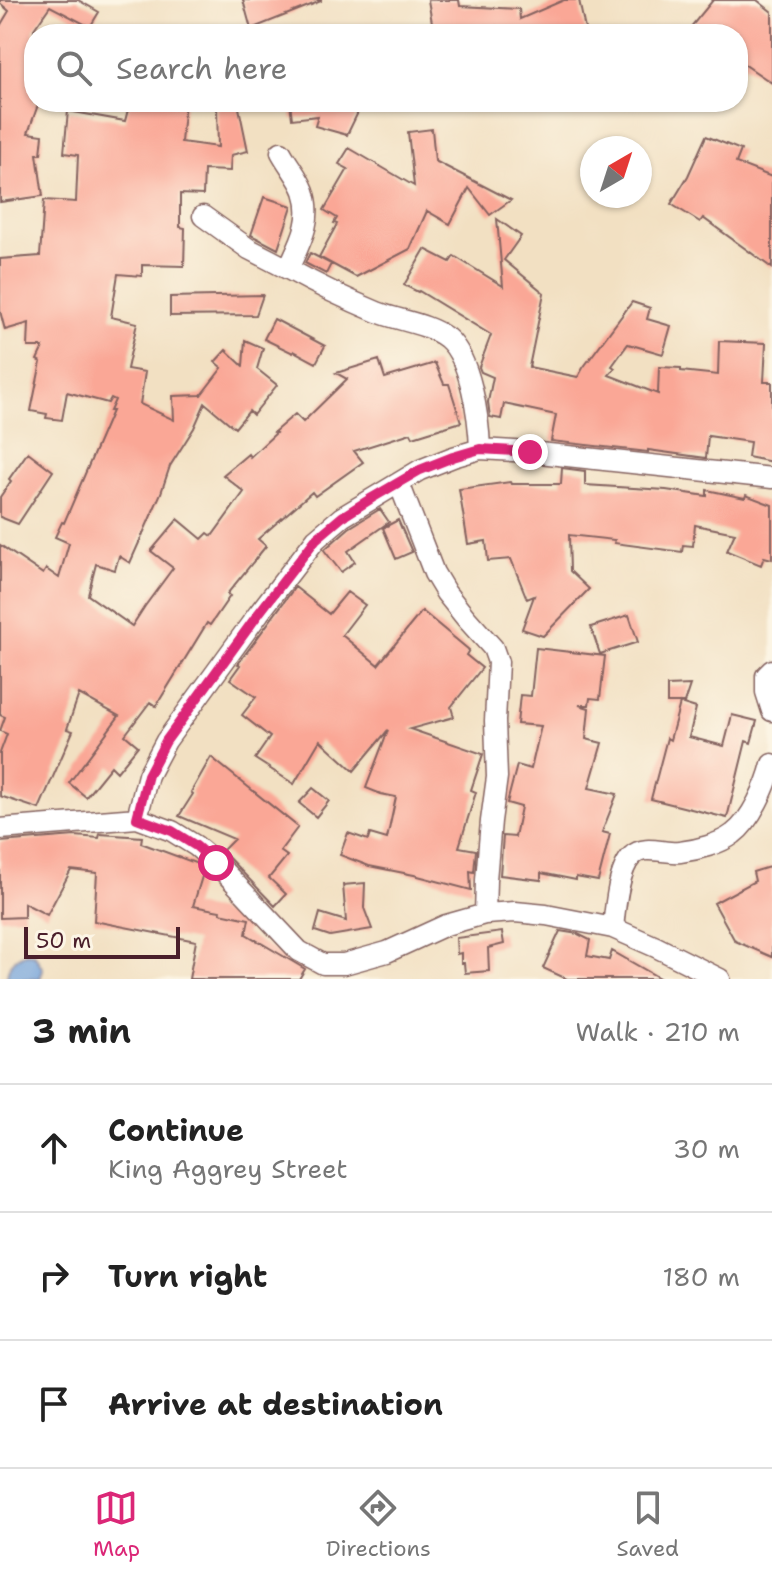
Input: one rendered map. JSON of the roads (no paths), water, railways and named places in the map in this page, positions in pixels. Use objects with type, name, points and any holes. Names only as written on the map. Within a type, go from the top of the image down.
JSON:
[{"type":"street","points":[[281,152],[304,190],[308,216],[306,230],[288,269]]},
{"type":"street","points":[[203,216],[249,249],[344,299],[428,328],[447,339],[460,356],[468,377],[480,449]]},
{"type":"street","points":[[137,818],[148,775],[166,741],[316,539],[342,517],[420,470],[480,449],[772,478]]},
{"type":"street","points":[[399,483],[434,573],[446,593],[493,648],[498,662],[495,721],[497,777],[485,914]]},
{"type":"street","points":[[772,670],[766,676],[766,692],[772,711]]},
{"type":"street","points":[[613,928],[618,889],[630,858],[639,851],[679,853],[718,842],[735,833],[753,810],[772,764]]},
{"type":"street","points":[[0,829],[137,818],[172,831],[216,863],[299,951],[323,964],[344,964],[387,952],[446,925],[485,914],[515,912],[613,928],[720,979]]},
{"type":"water","points":[[26,953],[34,954],[43,969],[40,979],[7,979],[12,963]]}]
